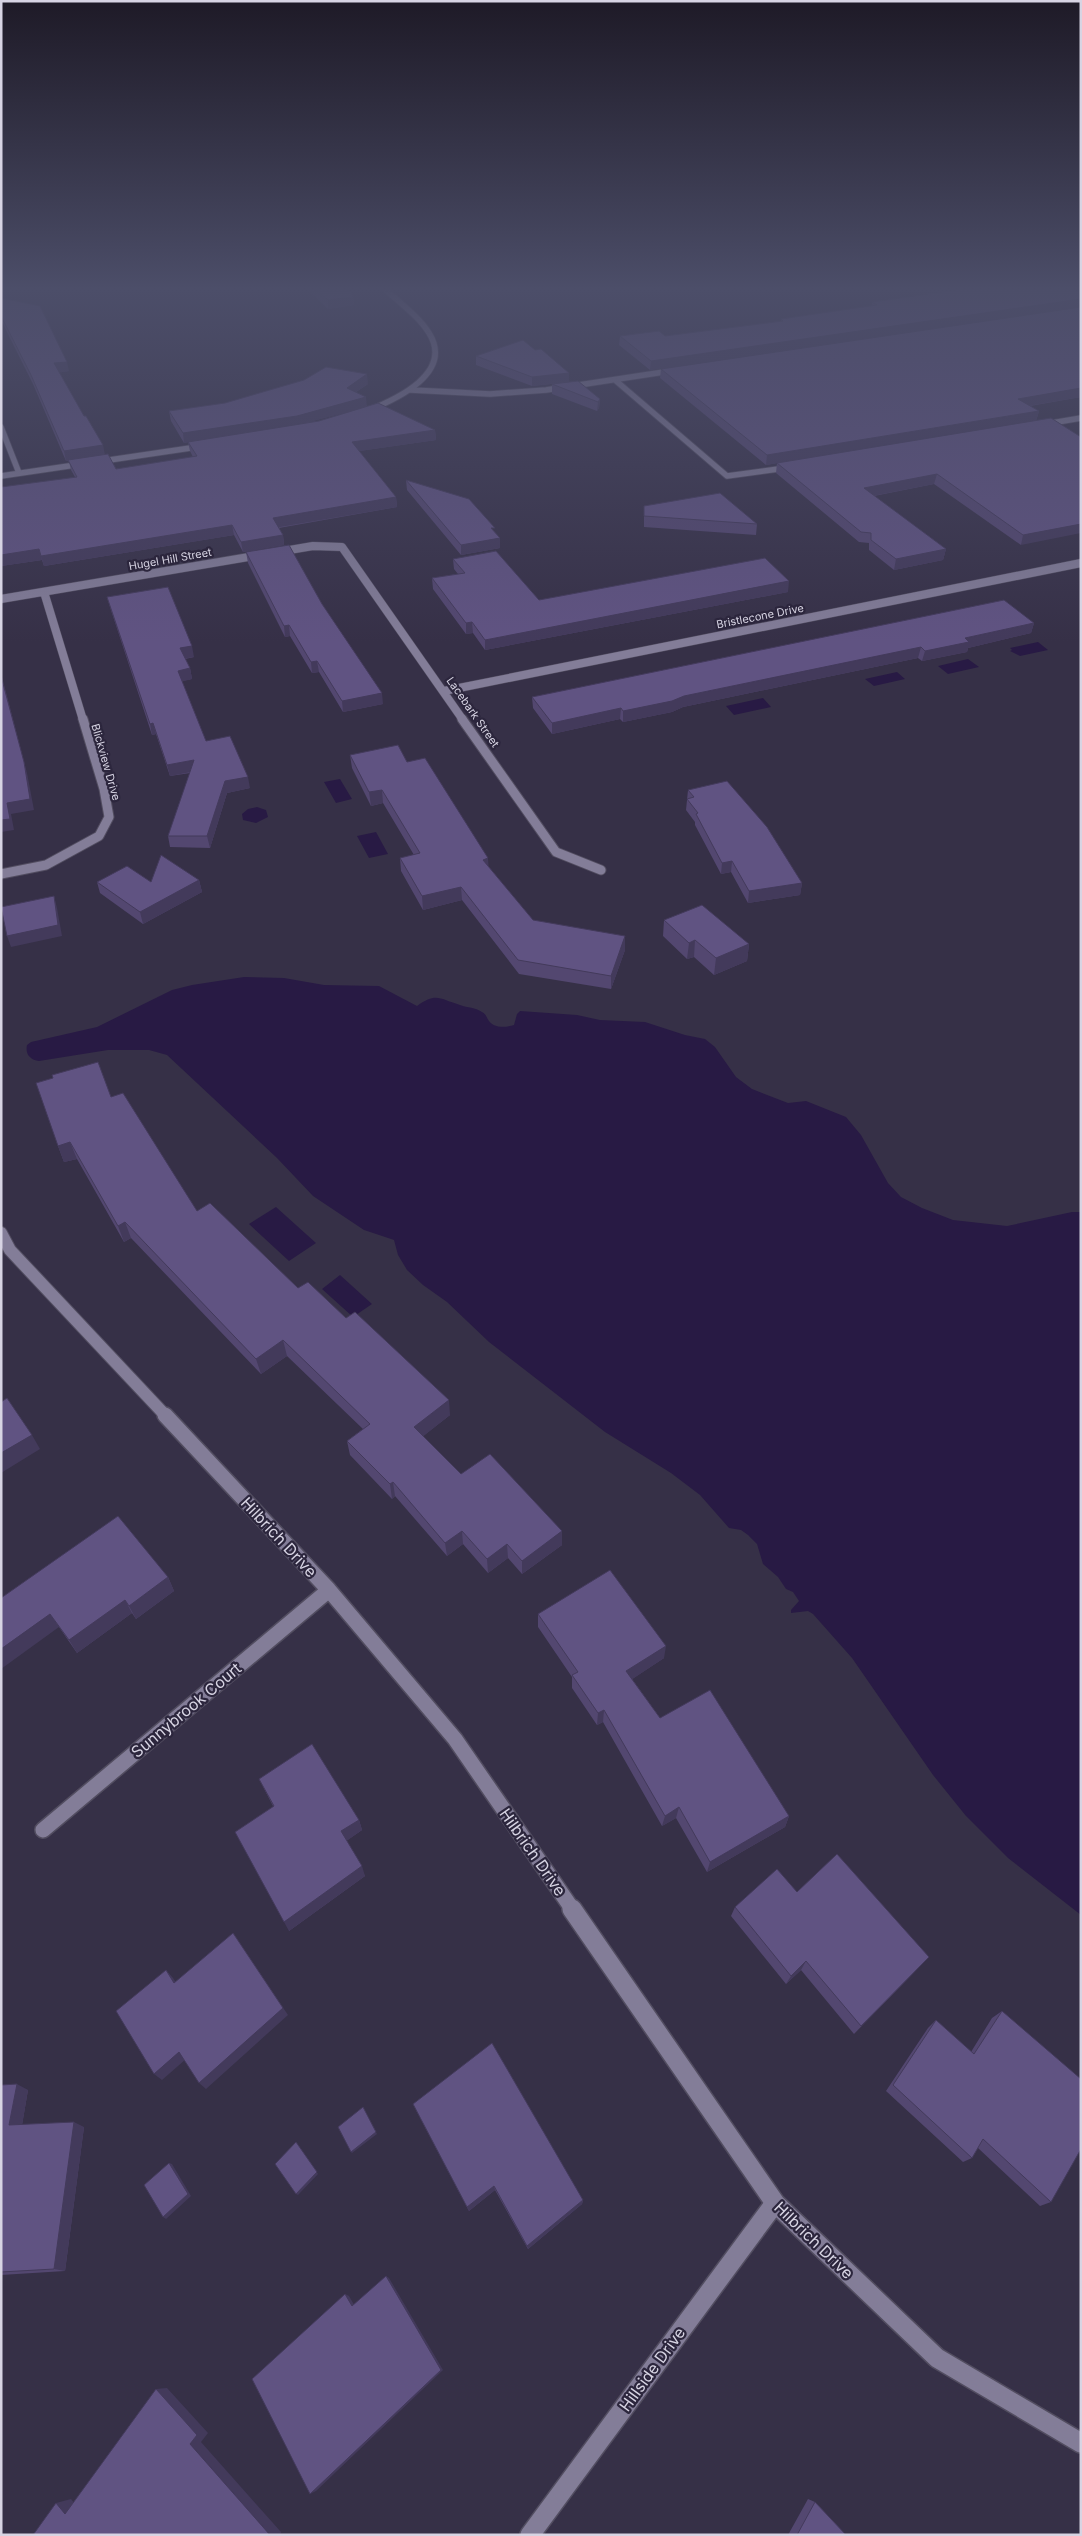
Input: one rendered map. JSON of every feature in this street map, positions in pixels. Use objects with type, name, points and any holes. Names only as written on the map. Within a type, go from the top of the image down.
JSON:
[{"type":"street","points":[[363,412],[381,405]]},
{"type":"street","points":[[645,405],[727,476],[798,466]]},
{"type":"street","points":[[1032,426],[1081,418]]},
{"type":"street","points":[[1,427],[19,473]]},
{"type":"street","points":[[1,476],[210,445]]},
{"type":"street","name":"Hugel Hill Street","points":[[1,599],[313,546],[342,547]]},
{"type":"street","name":"Lacebark Street","points":[[342,547],[556,852],[601,870]]},
{"type":"street","name":"Bristlecone Drive","points":[[444,691],[1081,563]]},
{"type":"street","name":"Blickview Drive","points":[[1,874],[46,865],[76,850],[99,836],[109,817],[104,789],[44,592]]},
{"type":"street","name":"Hilbrich Drive","points":[[1,1232],[10,1250],[330,1590],[455,1739],[775,2203],[937,2358],[1081,2443]]},
{"type":"street","name":"Sunnybrook Court","points":[[43,1830],[330,1590]]},
{"type":"street","name":"Hillside Drive","points":[[530,2535],[775,2203]]},
{"type":"shaded area","points":[[1038,642],[1048,650],[1020,656],[1010,651],[1012,650],[1010,648]]},
{"type":"shaded area","points":[[968,659],[979,667],[948,674],[938,666]]},
{"type":"shaded area","points":[[897,672],[905,679],[874,686],[865,679]]},
{"type":"shaded area","points":[[763,698],[771,707],[734,715],[726,706]]},
{"type":"shaded area","points":[[340,779],[352,799],[336,803],[324,782]]},
{"type":"shaded area","points":[[257,807],[266,810],[268,817],[256,823],[243,820],[242,814],[248,809]]},
{"type":"shaded area","points":[[376,832],[388,854],[369,858],[357,836]]},
{"type":"shaded area","points":[[244,977],[284,978],[324,985],[379,986],[417,1006],[429,999],[438,998],[477,1009],[485,1014],[491,1024],[501,1027],[514,1025],[517,1014],[520,1011],[577,1015],[600,1020],[645,1022],[685,1035],[705,1039],[715,1047],[736,1077],[752,1089],[788,1103],[806,1101],[846,1117],[861,1135],[888,1183],[901,1197],[922,1208],[953,1220],[1007,1226],[1072,1212],[1081,1212],[1081,1915],[1008,1858],[966,1816],[933,1775],[852,1658],[813,1614],[808,1611],[791,1613],[791,1610],[799,1601],[793,1592],[786,1589],[778,1577],[763,1564],[757,1544],[748,1535],[741,1530],[729,1528],[700,1495],[671,1473],[605,1432],[489,1342],[447,1302],[423,1285],[407,1270],[398,1255],[394,1240],[364,1230],[313,1196],[277,1158],[167,1055],[149,1050],[108,1050],[39,1061],[33,1059],[28,1054],[27,1045],[31,1042],[97,1027],[172,990]]},
{"type":"shaded area","points":[[276,1207],[316,1243],[289,1261],[249,1224]]},
{"type":"shaded area","points":[[340,1275],[372,1304],[353,1317],[322,1289]]},
{"type":"building","points":[[44,405],[78,405],[103,445],[64,451]]},
{"type":"building","points":[[209,405],[336,405],[297,416],[183,433],[169,411]]},
{"type":"building","points":[[370,405],[383,405],[435,430],[352,442],[396,497],[273,518],[283,535],[241,542],[232,525],[41,556],[39,549],[1,555],[1,487],[77,477],[68,460],[108,454],[116,469],[197,456],[188,442],[319,421]]},
{"type":"building","points":[[706,405],[1029,405],[1039,411],[767,455]]},
{"type":"building","points":[[1051,418],[1081,437],[1081,524],[1023,535],[937,474],[864,488],[946,549],[896,559],[871,540],[871,533],[861,532],[777,463]]},
{"type":"building","points":[[406,480],[469,499],[495,528],[491,528],[500,538],[461,545]]},
{"type":"building","points":[[720,493],[757,524],[644,516],[644,506]]},
{"type":"building","points":[[289,545],[322,604],[382,693],[342,701],[317,661],[311,662],[289,625],[284,626],[246,552]]},
{"type":"building","points":[[496,551],[539,600],[765,558],[789,581],[485,640],[472,622],[466,623],[432,578],[465,573],[453,559]]},
{"type":"building","points":[[168,587],[192,646],[180,648],[190,668],[178,671],[206,741],[230,736],[248,777],[225,781],[207,836],[168,836],[194,760],[167,765],[153,723],[150,724],[107,597]]},
{"type":"building","points":[[1004,600],[1034,623],[965,638],[969,642],[925,651],[921,647],[684,696],[672,701],[623,711],[621,708],[552,723],[532,697]]},
{"type":"building","points":[[1,676],[24,762],[30,799],[7,803],[10,819],[1,820]]},
{"type":"building","points":[[398,745],[407,762],[425,758],[488,858],[483,860],[533,920],[625,936],[611,976],[518,960],[461,887],[422,896],[400,858],[420,853],[382,790],[369,792],[350,755]]},
{"type":"building","points":[[727,781],[767,827],[802,883],[749,891],[732,861],[722,863],[696,814],[698,813],[687,799],[694,797],[688,790]]},
{"type":"building","points":[[161,855],[199,880],[140,912],[97,882],[127,866],[151,882]]},
{"type":"building","points":[[54,896],[58,925],[7,936],[1,907]]},
{"type":"building","points":[[702,905],[749,944],[716,958],[695,940],[689,943],[664,920]]},
{"type":"building","points":[[98,1062],[111,1097],[123,1093],[197,1211],[210,1203],[298,1288],[308,1282],[346,1318],[355,1312],[449,1400],[414,1427],[461,1474],[490,1454],[562,1531],[522,1561],[507,1544],[487,1559],[462,1531],[445,1543],[393,1482],[390,1484],[347,1441],[370,1424],[283,1340],[256,1359],[125,1222],[118,1226],[70,1142],[58,1146],[36,1083],[53,1078],[52,1075]]},
{"type":"building","points":[[7,1398],[32,1435],[1,1453],[1,1402]]},
{"type":"building","points":[[118,1516],[168,1577],[129,1606],[125,1600],[69,1640],[50,1614],[1,1649],[1,1598]]},
{"type":"building","points":[[610,1570],[666,1646],[626,1671],[660,1718],[710,1690],[789,1816],[710,1862],[679,1807],[665,1816],[604,1710],[598,1713],[572,1675],[578,1672],[538,1614]]},
{"type":"building","points":[[312,1744],[359,1820],[341,1831],[362,1866],[284,1922],[235,1832],[274,1806],[259,1779]]},
{"type":"building","points":[[837,1854],[929,1957],[861,2026],[806,1961],[791,1976],[735,1907],[777,1869],[797,1892]]},
{"type":"building","points":[[233,1933],[283,2008],[199,2083],[179,2052],[154,2074],[116,2011],[166,1970],[174,1983]]},
{"type":"building","points":[[1002,2011],[1081,2079],[1081,2149],[1051,2202],[983,2139],[972,2158],[893,2085],[936,2020],[974,2054]]},
{"type":"building","points":[[492,2043],[583,2200],[527,2246],[494,2186],[467,2207],[413,2104]]},
{"type":"building","points":[[17,2084],[9,2125],[74,2122],[54,2269],[1,2272],[1,2085]]},
{"type":"building","points":[[363,2107],[376,2132],[351,2152],[338,2127]]},
{"type":"building","points":[[296,2142],[317,2172],[296,2194],[275,2164]]},
{"type":"building","points":[[169,2163],[188,2194],[163,2217],[144,2185]]},
{"type":"building","points":[[386,2276],[441,2370],[310,2494],[252,2379],[345,2294],[352,2306]]},
{"type":"building","points":[[156,2389],[197,2435],[190,2444],[270,2535],[33,2535],[56,2503],[65,2514]]},
{"type":"building","points":[[815,2502],[846,2535],[797,2535]]}]
